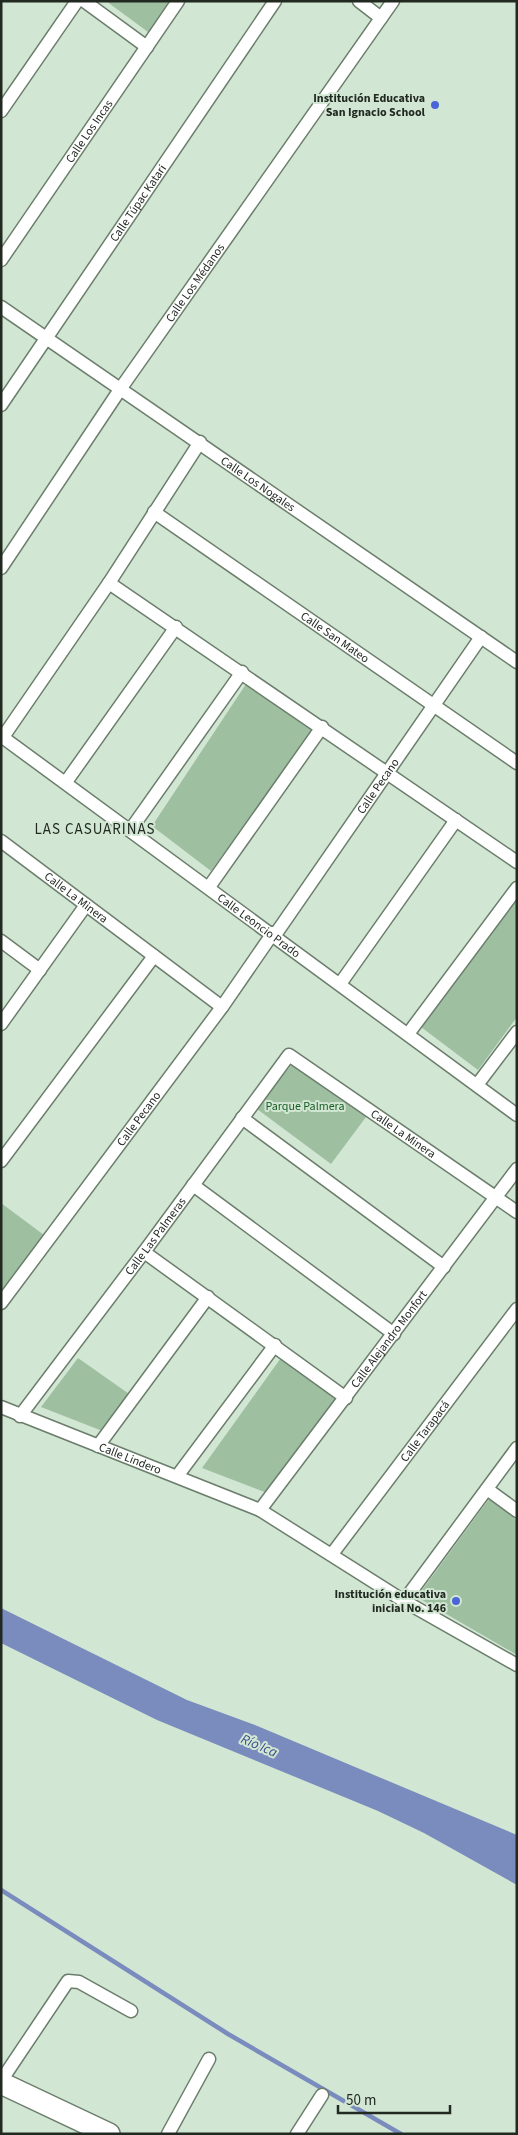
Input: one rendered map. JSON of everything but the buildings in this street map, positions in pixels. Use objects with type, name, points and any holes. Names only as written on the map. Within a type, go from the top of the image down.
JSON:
[{"type":"highway","points":[[1,2082],[109,2134]]},
{"type":"street","points":[[1,111],[77,1]]},
{"type":"street","points":[[84,1],[147,48]]},
{"type":"street","name":"Calle Los Incas","points":[[1,260],[178,1]]},
{"type":"street","name":"Calle Túpac Katari","points":[[1,405],[275,1]]},
{"type":"street","points":[[360,1],[381,18]]},
{"type":"street","name":"Calle Los Médanos","points":[[1,568],[120,388],[393,1]]},
{"type":"street","name":"Calle Los Nogales","points":[[1,307],[200,442],[517,662]]},
{"type":"street","points":[[2,737],[109,583],[200,442]]},
{"type":"street","name":"Calle San Mateo","points":[[154,512],[517,763]]},
{"type":"street","points":[[109,583],[242,672],[517,862]]},
{"type":"street","points":[[66,782],[176,627]]},
{"type":"street","name":"Calle Pecano","points":[[1,1303],[222,1007],[388,773],[481,637]]},
{"type":"street","points":[[131,829],[242,672]]},
{"type":"street","points":[[209,887],[322,727]]},
{"type":"street","name":"Calle Leoncio Prado","points":[[2,737],[131,829],[517,1114]]},
{"type":"street","points":[[340,984],[456,820]]},
{"type":"street","name":"Calle La Minera","points":[[1,841],[222,1007]]},
{"type":"street","points":[[408,1034],[517,888]]},
{"type":"street","points":[[1,1024],[86,905]]},
{"type":"street","points":[[1,941],[40,970]]},
{"type":"street","points":[[1,1161],[154,956]]},
{"type":"street","points":[[477,1085],[517,1032]]},
{"type":"street","name":"Calle La Minera","points":[[289,1055],[517,1212]]},
{"type":"street","name":"Calle Las Palmeras","points":[[20,1416],[289,1055]]},
{"type":"street","points":[[242,1118],[444,1268]]},
{"type":"street","name":"Calle Alejandro Monfort","points":[[260,1510],[517,1169]]},
{"type":"street","points":[[193,1185],[394,1334]]},
{"type":"street","points":[[144,1252],[346,1398]]},
{"type":"street","points":[[98,1446],[208,1297]]},
{"type":"street","name":"Calle Tarapacá","points":[[332,1554],[517,1309]]},
{"type":"street","points":[[178,1475],[275,1345]]},
{"type":"street","name":"Calle Lindero","points":[[1,1407],[98,1446],[178,1475],[260,1510],[404,1601],[517,1665]]},
{"type":"street","points":[[404,1601],[517,1448]]},
{"type":"street","points":[[487,1488],[517,1511]]},
{"type":"street","points":[[1,2082],[68,1981],[79,1982],[131,2011]]},
{"type":"street","points":[[168,2134],[210,2059]]},
{"type":"street","points":[[297,2134],[322,2095]]},
{"type":"green space","points":[[106,1],[169,1],[148,32]]},
{"type":"green space","points":[[250,678],[317,725],[211,871],[152,826]]},
{"type":"green space","points":[[517,898],[517,1017],[478,1070],[421,1027]]},
{"type":"green space","name":"Parque Palmera","points":[[296,1059],[369,1113],[331,1164],[257,1109]]},
{"type":"green space","points":[[1,1203],[44,1235],[1,1294]]},
{"type":"green space","points":[[283,1355],[340,1397],[270,1494],[202,1468]]},
{"type":"green space","points":[[78,1358],[132,1396],[105,1432],[41,1407]]},
{"type":"green space","points":[[489,1499],[517,1520],[517,1655],[417,1597]]},
{"type":"water","name":"Río Ica","points":[[1,1608],[187,1700],[255,1725],[517,1835],[517,1885],[424,1833],[378,1811],[157,1720],[1,1643]]},
{"type":"waterway","points":[[1,1890],[228,2034],[401,2134]]},
{"type":"place","name":"Institución Educativa San Ignacio School","points":[[435,105]]},
{"type":"place","name":"Institución educativa inicial No. 146","points":[[456,1601]]},
{"type":"district","name":"LAS CASUARINAS","points":[[95,829]]}]
